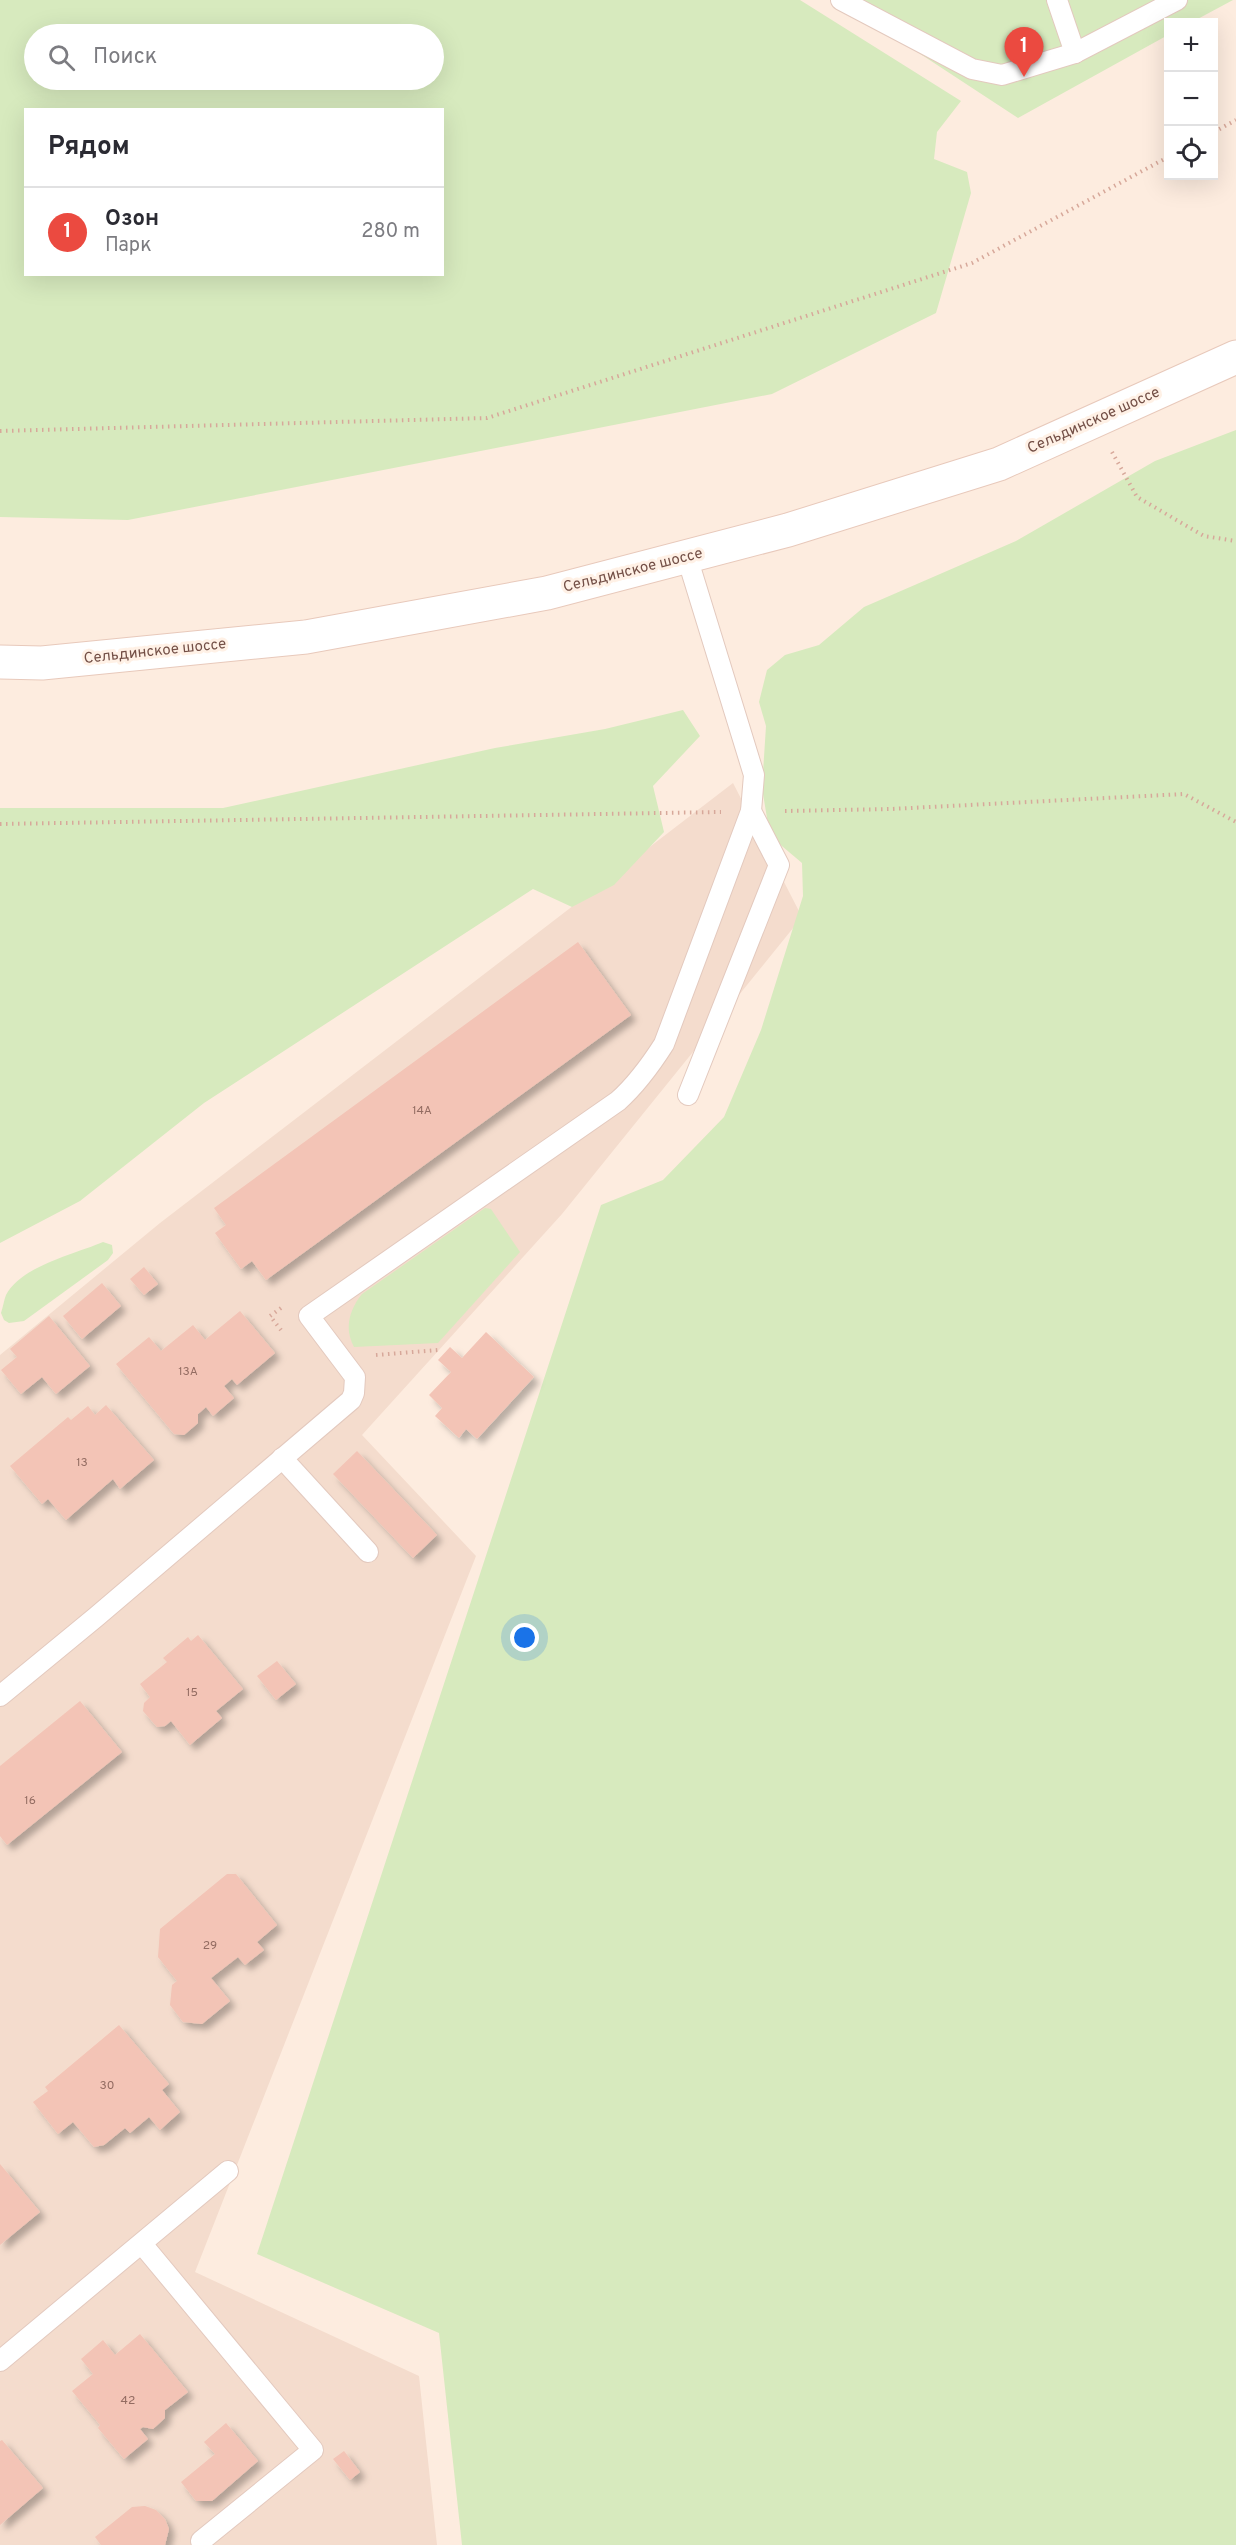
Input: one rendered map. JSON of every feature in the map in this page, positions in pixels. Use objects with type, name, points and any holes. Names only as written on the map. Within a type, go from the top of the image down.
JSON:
[{"type":"main road","name":"Сельдинское шоссе","points":[[0,662],[42,663],[306,637],[547,593],[788,530],[999,464],[1236,357]]},
{"type":"lane","points":[[841,0],[972,69],[1002,75],[1075,52],[1177,0]]},
{"type":"lane","points":[[1057,0],[1075,52]]},
{"type":"lane","points":[[0,1696],[351,1400],[355,1377],[309,1316],[618,1101],[644,1074],[664,1044],[751,811],[754,775],[687,557]]},
{"type":"lane","points":[[688,1095],[779,865],[751,811]]},
{"type":"lane","points":[[282,1458],[368,1552]]},
{"type":"lane","points":[[0,2361],[228,2171]]},
{"type":"lane","points":[[142,2244],[313,2450],[201,2541]]},
{"type":"path","points":[[1218,130],[1236,120]]},
{"type":"path","points":[[0,431],[487,418],[972,263],[1164,159]]},
{"type":"path","points":[[1095,421],[1137,497],[1204,536],[1236,541]]},
{"type":"path","points":[[0,824],[891,809],[1184,794],[1236,822]]},
{"type":"path","points":[[341,1358],[438,1350]]},
{"type":"shaded area","points":[[733,783],[802,917],[562,1214],[362,1435],[476,1556],[195,2272],[419,2376],[437,2545],[0,2545],[0,1355],[160,1223]]},
{"type":"green space","points":[[0,0],[800,0],[961,101],[937,132],[934,159],[967,172],[971,193],[936,313],[772,394],[128,520],[0,517]]},
{"type":"green space","points":[[838,0],[1233,0],[1199,18],[1164,18],[1164,37],[1018,118]]},
{"type":"green space","points":[[1236,430],[1236,2545],[462,2545],[439,2333],[257,2254],[601,1205],[663,1180],[724,1117],[761,1030],[803,896],[802,863],[770,836],[762,788],[766,726],[759,702],[767,670],[785,655],[819,645],[864,607],[1016,541],[1155,461]]},
{"type":"green space","points":[[683,710],[700,736],[653,786],[664,832],[614,885],[572,907],[533,889],[204,1103],[80,1201],[0,1243],[0,808],[223,808],[495,748],[605,729]]},
{"type":"green space","points":[[485,1208],[491,1209],[520,1252],[438,1343],[354,1347],[349,1333],[349,1320],[362,1294]]},
{"type":"green space","points":[[103,1242],[112,1245],[113,1253],[108,1260],[24,1321],[9,1323],[4,1320],[1,1313],[6,1295],[24,1276],[50,1262]]},
{"type":"building","points":[[578,942],[631,1015],[266,1280],[252,1261],[241,1269],[215,1233],[226,1225],[214,1208]]},
{"type":"building","points":[[144,1267],[158,1284],[144,1295],[130,1279]]},
{"type":"building","points":[[102,1283],[121,1306],[82,1339],[63,1316]]},
{"type":"building","points":[[240,1311],[275,1353],[237,1385],[232,1379],[224,1386],[234,1398],[213,1416],[206,1407],[198,1414],[198,1423],[184,1435],[174,1434],[116,1364],[149,1337],[161,1351],[193,1325],[205,1340]]},
{"type":"building","points":[[49,1316],[90,1366],[56,1394],[42,1377],[21,1394],[1,1370],[17,1357],[10,1349]]},
{"type":"building","points":[[486,1332],[534,1377],[477,1439],[466,1429],[459,1438],[435,1416],[442,1408],[429,1395],[451,1372],[438,1360],[450,1347],[462,1358]]},
{"type":"building","points":[[106,1405],[154,1460],[120,1489],[113,1479],[66,1520],[48,1499],[42,1504],[10,1466],[68,1417],[71,1420],[88,1406],[95,1415]]},
{"type":"building","points":[[357,1451],[437,1535],[413,1558],[333,1474]]},
{"type":"building","points":[[198,1635],[243,1689],[216,1711],[222,1718],[190,1745],[171,1721],[165,1726],[157,1727],[143,1711],[144,1703],[150,1697],[140,1684],[167,1662],[163,1658],[188,1637],[191,1641]]},
{"type":"building","points":[[277,1661],[296,1684],[276,1700],[257,1676]]},
{"type":"building","points":[[80,1701],[122,1752],[7,1845],[0,1836],[0,1766]]},
{"type":"building","points":[[227,1874],[236,1874],[277,1925],[257,1942],[264,1950],[245,1965],[238,1957],[211,1978],[230,2001],[202,2024],[183,2022],[170,2005],[172,1985],[177,1981],[158,1957],[160,1929]]},
{"type":"building","points":[[119,2025],[169,2084],[162,2090],[180,2112],[160,2130],[149,2117],[130,2133],[125,2128],[104,2145],[94,2147],[73,2122],[58,2134],[33,2102],[48,2091],[45,2087]]},
{"type":"building","points":[[0,2164],[40,2212],[0,2245]]},
{"type":"building","points":[[140,2334],[188,2392],[165,2410],[165,2418],[153,2429],[143,2427],[140,2429],[148,2439],[124,2459],[98,2428],[100,2425],[72,2391],[93,2374],[81,2359],[103,2340],[115,2355]]},
{"type":"building","points":[[226,2423],[258,2461],[212,2501],[196,2501],[181,2482],[215,2454],[204,2442]]},
{"type":"building","points":[[2,2440],[43,2488],[0,2525],[0,2441]]},
{"type":"building","points":[[344,2451],[360,2472],[350,2480],[333,2459]]},
{"type":"building","points":[[145,2506],[156,2510],[165,2519],[169,2529],[165,2545],[101,2545],[95,2537],[132,2507]]},
{"type":"place","name":"Озон","points":[[1024,77]]}]
